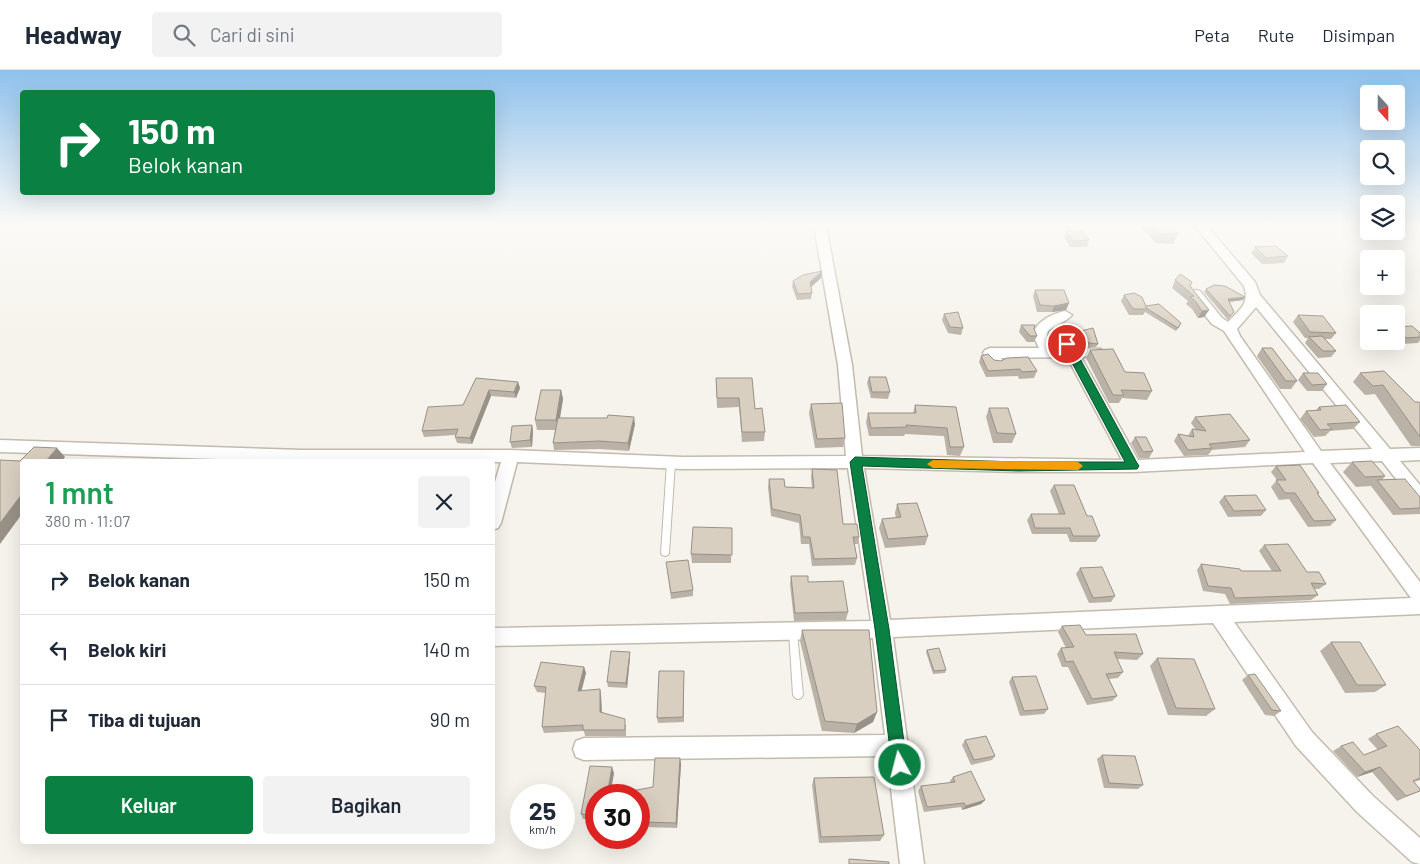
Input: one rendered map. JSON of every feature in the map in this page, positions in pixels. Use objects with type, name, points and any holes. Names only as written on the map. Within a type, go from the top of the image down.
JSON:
[{"type":"street","points":[[827,263],[845,365],[855,462],[882,629],[912,864]]},
{"type":"street","points":[[1232,263],[1250,285],[1254,296],[1308,359],[1420,497]]},
{"type":"street","points":[[1194,292],[1216,321],[1230,328],[1233,337],[1258,375],[1419,595]]},
{"type":"street","points":[[1230,328],[1253,302],[1254,296]]},
{"type":"street","points":[[1048,352],[1040,335],[1041,329],[1051,321],[1065,315]]},
{"type":"street","points":[[1069,348],[1133,466]]},
{"type":"street","points":[[998,362],[990,353],[1048,352],[1069,348],[1096,352]]},
{"type":"street","points":[[0,446],[303,456],[511,456],[670,463],[855,462],[1019,466],[1133,466],[1420,454]]},
{"type":"street","points":[[495,512],[511,456]]},
{"type":"street","points":[[495,637],[793,632],[1216,614],[1419,595]]},
{"type":"street","points":[[1216,614],[1304,739],[1366,804],[1420,854]]},
{"type":"street","points":[[584,749],[898,745]]},
{"type":"lane","points":[[666,553],[670,463]]},
{"type":"lane","points":[[793,632],[798,695]]},
{"type":"building","points":[[822,271],[810,282],[812,293],[798,294],[793,281],[803,275]]},
{"type":"building","points":[[1180,274],[1192,282],[1190,286],[1209,310],[1202,311],[1190,297],[1194,296],[1175,280]]},
{"type":"building","points":[[1214,285],[1225,286],[1245,297],[1228,299],[1234,312],[1230,316],[1206,289]]},
{"type":"building","points":[[1035,290],[1064,290],[1069,303],[1054,306],[1040,305]]},
{"type":"building","points":[[1134,293],[1142,297],[1147,309],[1133,309],[1124,295]]},
{"type":"building","points":[[1159,304],[1181,323],[1178,328],[1146,308],[1146,306]]},
{"type":"building","points":[[958,312],[963,328],[950,327],[944,314]]},
{"type":"building","points":[[1298,315],[1323,316],[1336,333],[1310,332]]},
{"type":"building","points":[[1021,325],[1035,325],[1034,329],[1037,336],[1030,336]]},
{"type":"building","points":[[1405,326],[1412,326],[1420,333],[1420,337],[1406,338]]},
{"type":"building","points":[[1093,328],[1098,344],[1089,343],[1077,332]]},
{"type":"building","points":[[1322,336],[1336,351],[1323,351],[1309,337]]},
{"type":"building","points":[[1262,348],[1272,348],[1297,381],[1286,381]]},
{"type":"building","points":[[1113,349],[1125,372],[1144,373],[1152,391],[1121,390],[1124,395],[1113,395],[1090,350]]},
{"type":"building","points":[[988,354],[994,360],[1001,361],[1007,358],[1028,357],[1037,371],[1022,372],[1020,369],[988,371],[981,356]]},
{"type":"building","points":[[1384,371],[1415,402],[1420,403],[1420,437],[1383,385],[1373,386],[1360,373]]},
{"type":"building","points":[[1303,373],[1318,373],[1327,384],[1312,385]]},
{"type":"building","points":[[869,377],[886,377],[890,392],[872,392]]},
{"type":"building","points":[[476,378],[518,382],[514,392],[489,390],[470,438],[455,437],[458,429],[422,431],[428,407],[463,405]]},
{"type":"building","points":[[716,378],[752,378],[755,409],[762,408],[765,432],[742,432],[739,398],[717,398]]},
{"type":"building","points":[[541,390],[561,390],[556,420],[535,420]]},
{"type":"building","points":[[842,403],[845,438],[817,439],[811,404]]},
{"type":"building","points":[[915,405],[956,407],[964,447],[950,447],[947,428],[906,425],[907,427],[871,428],[868,413],[916,413]]},
{"type":"building","points":[[1346,405],[1360,422],[1327,424],[1332,429],[1320,430],[1306,411],[1321,410],[1319,407]]},
{"type":"building","points":[[989,408],[1008,408],[1016,434],[997,433]]},
{"type":"building","points":[[1230,414],[1250,440],[1209,444],[1212,448],[1188,450],[1178,434],[1194,437],[1192,429],[1206,431],[1195,417]]},
{"type":"building","points":[[608,415],[634,417],[628,443],[599,441],[553,443],[558,418],[607,418]]},
{"type":"building","points":[[532,425],[530,440],[510,442],[512,426]]},
{"type":"building","points":[[1135,437],[1146,437],[1153,451],[1143,452]]},
{"type":"building","points":[[34,447],[57,448],[48,459],[22,459]]},
{"type":"building","points":[[0,460],[20,461],[20,497],[0,523]]},
{"type":"building","points":[[1372,461],[1385,476],[1365,477],[1352,462]]},
{"type":"building","points":[[1300,465],[1336,520],[1314,521],[1295,493],[1285,493],[1276,480],[1286,480],[1276,466]]},
{"type":"building","points":[[812,469],[837,470],[843,524],[857,524],[859,537],[853,537],[857,558],[814,559],[810,537],[803,537],[800,515],[772,509],[769,479],[784,479],[785,487],[814,488]]},
{"type":"building","points":[[1405,479],[1420,497],[1420,508],[1400,509],[1377,480]]},
{"type":"building","points":[[1054,485],[1074,485],[1087,516],[1092,516],[1100,536],[1073,536],[1070,528],[1035,528],[1031,514],[1065,514]]},
{"type":"building","points":[[1256,495],[1266,510],[1234,511],[1224,496]]},
{"type":"building","points":[[917,503],[928,536],[888,539],[882,519],[901,517],[897,504]]},
{"type":"building","points":[[693,527],[732,528],[732,555],[691,554]]},
{"type":"building","points":[[1288,544],[1307,572],[1319,572],[1326,584],[1311,583],[1318,595],[1235,598],[1231,588],[1208,586],[1201,564],[1240,569],[1241,571],[1281,571],[1264,545]]},
{"type":"building","points":[[688,560],[693,590],[671,593],[666,562]]},
{"type":"building","points":[[1102,567],[1115,596],[1093,598],[1080,568]]},
{"type":"building","points":[[791,576],[808,576],[808,582],[843,581],[848,612],[795,613]]},
{"type":"building","points":[[1080,625],[1086,635],[1136,634],[1143,654],[1114,652],[1123,672],[1106,674],[1117,696],[1092,699],[1073,661],[1066,662],[1061,648],[1074,647],[1062,626]]},
{"type":"building","points":[[802,630],[869,630],[877,712],[857,724],[825,721]]},
{"type":"building","points":[[1331,642],[1360,642],[1386,685],[1357,685]]},
{"type":"building","points":[[939,648],[946,670],[934,671],[927,650]]},
{"type":"building","points":[[611,651],[630,652],[626,683],[607,682]]},
{"type":"building","points":[[1157,658],[1194,659],[1215,709],[1176,708]]},
{"type":"building","points":[[541,662],[584,667],[578,691],[600,689],[600,712],[625,719],[625,730],[583,730],[583,725],[542,727],[546,687],[534,686]]},
{"type":"building","points":[[659,671],[684,671],[683,717],[657,718]]},
{"type":"building","points":[[1255,674],[1281,711],[1272,710],[1248,675]]},
{"type":"building","points":[[1036,676],[1048,709],[1024,711],[1012,677]]},
{"type":"building","points":[[1398,726],[1420,750],[1420,778],[1413,781],[1420,791],[1406,796],[1380,767],[1365,772],[1341,746],[1353,742],[1364,755],[1387,746],[1376,734]]},
{"type":"building","points":[[986,736],[995,756],[974,760],[965,740]]},
{"type":"building","points":[[1102,755],[1135,756],[1143,785],[1109,783]]},
{"type":"building","points":[[655,758],[680,758],[676,823],[650,822],[650,788],[653,787]]},
{"type":"building","points":[[590,766],[612,767],[609,784],[587,784]]},
{"type":"building","points":[[971,771],[985,800],[966,806],[964,803],[927,807],[921,786],[955,782],[953,777]]},
{"type":"building","points":[[874,777],[884,835],[821,837],[814,778]]},
{"type":"building","points":[[585,793],[585,814],[581,814]]},
{"type":"building","points":[[849,859],[889,862],[889,864],[849,864]]},
{"type":"slow traffic","points":[[933,464],[1078,466]]},
{"type":"route","points":[[900,765],[882,629],[855,462],[1019,466],[1133,466],[1067,344]]}]
